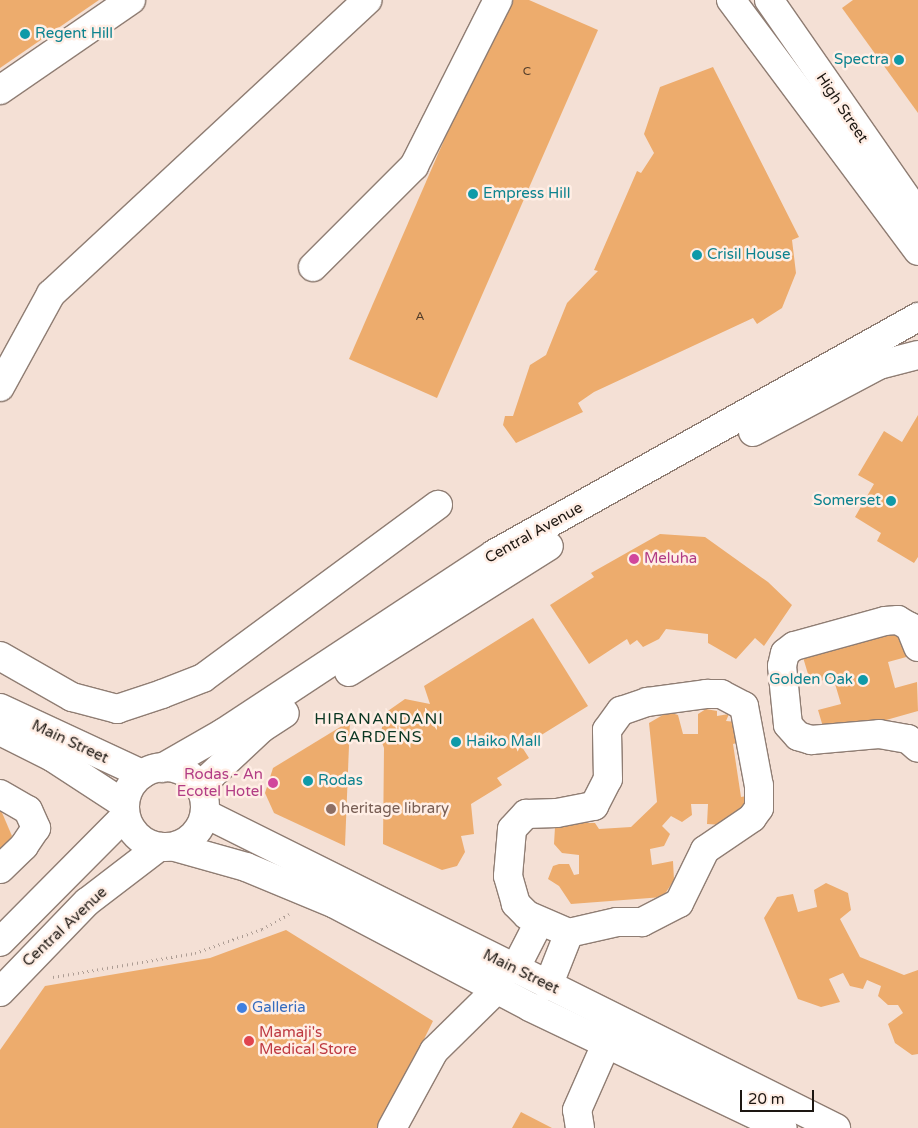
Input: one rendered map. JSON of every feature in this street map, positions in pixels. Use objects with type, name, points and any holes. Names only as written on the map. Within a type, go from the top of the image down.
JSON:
[{"type":"street","points":[[0,90],[132,0]]},
{"type":"street","points":[[0,387],[52,294],[367,0]]},
{"type":"street","points":[[313,267],[414,166],[498,0]]},
{"type":"street","points":[[731,0],[918,251]]},
{"type":"street","name":"High Street","points":[[769,0],[918,214]]},
{"type":"street","name":"Central Avenue","points":[[720,439],[918,318]]},
{"type":"street","name":"Central Avenue","points":[[152,771],[285,703],[457,591],[494,554],[720,439],[879,365],[918,355]]},
{"type":"street","points":[[0,656],[72,697],[117,709],[162,694],[203,678],[438,505]]},
{"type":"street","points":[[918,647],[910,627],[898,620],[892,620],[794,646],[785,653],[782,666],[788,725],[798,736],[810,740],[879,734],[908,739],[918,748]]},
{"type":"street","points":[[706,694],[721,694],[744,706],[759,786],[759,808],[752,818],[705,850],[679,903],[642,922],[617,922],[569,933],[539,922],[516,904],[511,886],[512,829],[526,814],[557,814],[594,806],[608,779],[607,730],[621,711],[647,702],[706,694]]},
{"type":"street","name":"Central Avenue","points":[[201,785],[262,728],[285,703]]},
{"type":"street","name":"Main Street","points":[[0,708],[152,771]]},
{"type":"street","name":"Main Street","points":[[0,731],[52,757],[124,810]]},
{"type":"street","points":[[0,942],[124,810],[130,785],[152,771],[172,767],[187,773],[201,785],[206,814],[200,829],[167,847],[143,842],[124,810]]},
{"type":"street","points":[[0,794],[28,810],[36,828],[24,846],[0,869]]},
{"type":"street","name":"Main Street","points":[[206,814],[496,990],[612,1031],[836,1128]]},
{"type":"street","name":"Central Avenue","points":[[0,992],[10,961],[87,902],[167,847]]},
{"type":"street","name":"Main Street","points":[[167,847],[326,888],[511,967],[548,986],[612,1031],[783,1128]]},
{"type":"street","points":[[392,1128],[434,1051],[496,990],[539,922]]},
{"type":"street","points":[[548,986],[569,933]]},
{"type":"street","points":[[580,1128],[577,1110],[612,1031]]},
{"type":"path","points":[[10,961],[50,977],[195,953],[262,929],[326,888]]},
{"type":"building","name":"Regent Hill","points":[[0,0],[99,0],[0,68]]},
{"type":"building","points":[[505,0],[529,0],[598,30],[437,398],[349,359]]},
{"type":"building","name":"Spectra","points":[[853,0],[918,0],[918,113],[842,8]]},
{"type":"building","name":"Crisil House","points":[[713,67],[799,237],[792,240],[796,273],[782,308],[757,324],[753,318],[594,392],[578,403],[583,412],[516,443],[503,425],[505,416],[513,416],[530,365],[546,355],[567,303],[598,271],[594,270],[637,171],[641,173],[654,153],[644,134],[660,87]]},
{"type":"building","name":"Somerset","points":[[918,415],[918,557],[914,563],[877,541],[881,533],[855,517],[874,484],[858,475],[884,431],[902,442]]},
{"type":"building","name":"Meluha","points":[[660,534],[705,537],[768,582],[792,605],[764,646],[755,638],[736,659],[708,643],[708,634],[666,629],[659,639],[643,647],[637,640],[630,645],[627,639],[589,664],[550,605],[594,577],[591,573]]},
{"type":"building","name":"Haiko Mall","points":[[533,618],[588,706],[522,747],[529,758],[497,778],[502,785],[471,804],[474,834],[461,836],[465,852],[457,866],[442,870],[383,844],[384,748],[380,737],[385,713],[405,699],[430,704],[424,686]]},
{"type":"building","name":"Golden Oak","points":[[901,626],[910,656],[888,662],[895,688],[917,682],[918,711],[826,737],[818,710],[841,704],[833,677],[811,684],[802,654]]},
{"type":"building","points":[[706,709],[717,711],[717,716],[729,714],[726,721],[737,722],[740,742],[733,744],[741,797],[747,796],[749,808],[723,825],[707,824],[708,804],[691,804],[692,815],[682,822],[671,816],[662,826],[670,834],[664,846],[650,849],[652,865],[673,861],[674,880],[663,897],[571,904],[559,886],[548,879],[553,866],[559,864],[569,864],[574,875],[579,874],[579,855],[562,853],[554,844],[555,827],[563,818],[584,815],[586,823],[595,823],[599,829],[631,827],[657,802],[649,723],[668,712],[678,715],[683,734],[698,734],[698,714]]},
{"type":"building","name":"Rodas","points":[[350,721],[345,846],[274,813],[265,793],[273,768]]},
{"type":"building","points":[[0,808],[12,836],[0,855]]},
{"type":"building","points":[[826,883],[848,893],[851,910],[840,919],[860,957],[904,975],[918,970],[918,1054],[912,1055],[895,1043],[888,1024],[903,1013],[898,1005],[888,1005],[878,996],[881,986],[867,980],[863,989],[850,986],[843,973],[829,979],[840,1002],[821,1007],[798,999],[764,918],[777,897],[793,894],[798,912],[817,907],[814,890]]},
{"type":"building","name":"Galleria","points":[[286,930],[433,1021],[380,1128],[0,1128],[0,1050],[45,986],[210,958]]},
{"type":"building","points":[[521,1112],[552,1128],[512,1128]]},
{"type":"place","name":"Regent Hill","points":[[25,34]]},
{"type":"place","name":"Spectra","points":[[899,60]]},
{"type":"place","name":"Empress Hill","points":[[473,194]]},
{"type":"place","name":"Crisil House","points":[[697,255]]},
{"type":"place","name":"Somerset","points":[[891,501]]},
{"type":"place","name":"Meluha","points":[[634,559]]},
{"type":"place","name":"Golden Oak","points":[[863,680]]},
{"type":"place","name":"Haiko Mall","points":[[456,742]]},
{"type":"place","name":"Rodas","points":[[308,781]]},
{"type":"place","name":"Rodas - An Ecotel Hotel","points":[[273,783]]},
{"type":"place","name":"heritage library","points":[[331,809]]},
{"type":"place","name":"Galleria","points":[[242,1008]]},
{"type":"place","name":"Mamaji's Medical Store","points":[[249,1041]]},
{"type":"district","name":"HIRANANDANI GARDENS","points":[[379,728]]}]
